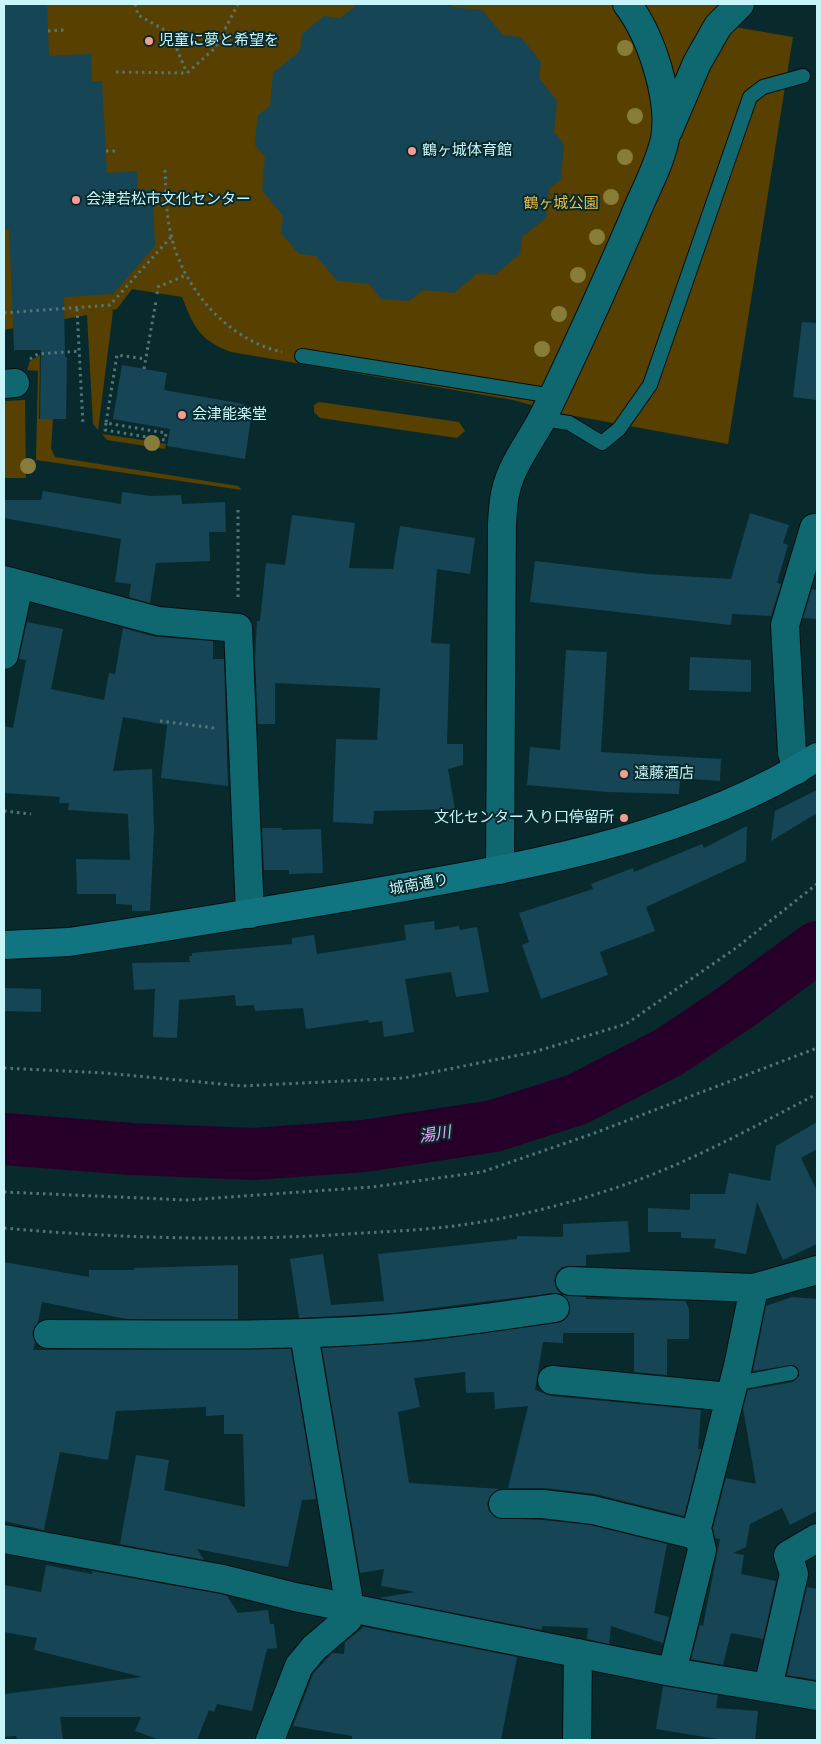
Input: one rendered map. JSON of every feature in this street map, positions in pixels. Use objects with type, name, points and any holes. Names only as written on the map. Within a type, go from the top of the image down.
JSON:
[{"type":"street","points":[[627,4],[638,18],[661,80],[666,113],[665,139]]},
{"type":"street","points":[[500,870],[499,772],[504,507],[509,479],[547,408],[625,239],[697,63],[718,26],[740,4]]},
{"type":"street","points":[[807,764],[792,753],[784,624],[814,528]]},
{"type":"street","points":[[4,654],[12,582],[158,621],[238,628],[250,914]]},
{"type":"street","name":"城南通り","points":[[4,945],[69,942],[250,914],[500,870],[628,839],[723,806],[807,764]]},
{"type":"street","points":[[570,1281],[754,1288],[817,1270]]},
{"type":"street","points":[[672,1672],[702,1550],[697,1528],[754,1288]]},
{"type":"street","points":[[48,1334],[304,1334],[465,1322],[555,1308]]},
{"type":"street","points":[[270,1740],[299,1666],[314,1648],[348,1619],[350,1608],[304,1334]]},
{"type":"street","points":[[552,1380],[731,1390]]},
{"type":"street","points":[[503,1504],[543,1504],[593,1510],[699,1536]]},
{"type":"street","points":[[768,1687],[794,1574],[788,1555],[817,1538]]},
{"type":"street","points":[[4,1539],[223,1579],[350,1608],[672,1672],[817,1696]]},
{"type":"street","points":[[577,1740],[578,1653]]},
{"type":"lane","points":[[302,356],[547,408],[602,443],[629,416],[650,385],[750,97],[763,87],[803,76]]},
{"type":"lane","points":[[731,1390],[791,1373]]},
{"type":"path","points":[[135,4],[138,15],[170,33],[187,73]]},
{"type":"path","points":[[116,72],[187,73],[215,48],[238,4]]},
{"type":"path","points":[[48,31],[65,30]]},
{"type":"path","points":[[106,152],[119,151]]},
{"type":"path","points":[[165,170],[171,237],[186,275],[215,314],[234,329],[255,342],[278,351],[302,356]]},
{"type":"path","points":[[4,313],[77,309],[110,305],[171,237]]},
{"type":"path","points":[[157,294],[158,287],[186,275]]},
{"type":"path","points":[[144,369],[156,301]]},
{"type":"path","points":[[77,309],[83,425]]},
{"type":"path","points":[[38,354],[80,351]]},
{"type":"path","points":[[106,423],[166,433],[165,440],[105,430],[106,423],[117,355],[146,360]]},
{"type":"path","points":[[238,510],[238,628]]},
{"type":"path","points":[[160,721],[242,732]]},
{"type":"path","points":[[4,811],[31,814]]},
{"type":"path","points":[[4,1068],[105,1073],[242,1086],[404,1078],[534,1052],[626,1024],[736,948],[817,884]]},
{"type":"path","points":[[4,1192],[187,1200],[372,1187],[482,1172],[592,1134],[817,1048]]},
{"type":"path","points":[[4,1228],[83,1236],[208,1239],[291,1237],[455,1226],[564,1203],[639,1179],[729,1140],[817,1094]]},
{"type":"green space","name":"鶴ヶ城公園","points":[[4,4],[751,4],[729,26],[793,37],[728,444],[564,414],[513,400],[231,352],[212,343],[199,331],[190,317],[182,297],[132,289],[117,309],[112,310],[98,430],[93,424],[87,315],[4,330]]},
{"type":"green space","points":[[40,355],[39,419],[53,419],[51,448],[55,457],[238,486],[242,490],[36,460],[38,371],[27,370],[30,361]]},
{"type":"green space","points":[[25,400],[26,478],[4,478],[4,401]]},
{"type":"green space","points":[[319,402],[459,422],[465,431],[457,438],[320,418],[314,412],[314,405]]},
{"type":"green space","points":[[102,434],[155,442],[155,445],[160,445],[160,443],[166,444],[165,449],[107,440]]},
{"type":"building","points":[[4,4],[47,4],[49,56],[91,54],[92,81],[102,81],[107,173],[137,171],[138,190],[153,190],[155,246],[113,294],[64,297],[65,357],[67,357],[66,419],[40,419],[41,350],[14,350],[9,230],[4,230]]},
{"type":"building","name":"鶴ヶ城体育館","points":[[358,4],[450,4],[453,7],[482,10],[503,35],[520,37],[529,47],[541,62],[539,78],[557,101],[554,132],[564,144],[561,179],[549,189],[546,218],[522,237],[520,254],[495,275],[478,273],[454,293],[423,290],[409,301],[381,299],[369,284],[337,281],[316,256],[299,254],[281,233],[283,216],[262,190],[265,157],[255,145],[256,131],[258,115],[270,106],[273,73],[300,51],[302,34],[324,16],[340,18]]},
{"type":"building","points":[[802,322],[817,323],[817,400],[793,397]]},
{"type":"building","name":"会津能楽堂","points":[[122,365],[167,373],[164,390],[244,404],[243,410],[252,411],[245,459],[167,446],[170,429],[113,419]]},
{"type":"building","points":[[43,491],[121,504],[122,492],[151,496],[181,495],[182,504],[225,502],[226,532],[209,532],[210,561],[156,563],[150,603],[129,597],[131,584],[115,582],[121,539],[4,518],[4,500],[41,500]]},
{"type":"building","points":[[750,513],[789,525],[783,543],[788,545],[777,583],[781,584],[771,616],[732,614],[731,625],[530,602],[535,561],[646,574],[731,579]]},
{"type":"building","points":[[292,515],[355,523],[349,568],[393,569],[400,526],[475,538],[470,574],[437,569],[431,643],[450,644],[447,744],[463,744],[463,765],[448,769],[455,809],[374,811],[373,824],[333,822],[336,739],[377,740],[380,688],[275,683],[275,724],[258,724],[255,659],[257,621],[260,621],[266,563],[285,565]]},
{"type":"building","points":[[812,589],[817,590],[817,619],[803,618]]},
{"type":"building","points":[[27,622],[63,629],[51,689],[104,700],[109,673],[115,674],[123,628],[156,637],[213,641],[213,659],[224,659],[228,786],[161,778],[167,725],[123,717],[113,771],[152,769],[154,831],[150,911],[132,911],[132,905],[116,904],[116,894],[77,894],[76,859],[130,860],[128,814],[68,810],[69,803],[59,803],[60,797],[4,793],[4,726],[13,728],[26,660],[19,659]]},
{"type":"building","points":[[566,650],[607,652],[601,752],[721,759],[720,781],[680,778],[679,794],[608,792],[527,785],[530,747],[560,750]]},
{"type":"building","points":[[690,657],[751,660],[751,692],[689,690]]},
{"type":"building","points":[[817,790],[817,813],[771,841],[775,811]]},
{"type":"building","points":[[747,826],[746,861],[646,907],[655,931],[600,952],[608,975],[541,999],[522,945],[529,942],[519,913],[593,889],[591,884],[633,868],[634,872],[702,844],[704,848]]},
{"type":"building","points":[[262,828],[282,828],[282,830],[321,829],[323,873],[289,874],[289,870],[264,870]]},
{"type":"building","points":[[434,921],[435,930],[459,926],[460,930],[477,927],[489,992],[456,997],[451,972],[405,979],[414,1032],[384,1037],[382,1021],[369,1023],[368,1020],[306,1029],[303,1008],[255,1011],[254,1005],[236,1006],[235,995],[179,1000],[177,1038],[153,1037],[155,989],[134,990],[132,963],[190,962],[189,956],[192,956],[192,953],[292,944],[292,938],[314,935],[317,954],[406,940],[404,925]]},
{"type":"building","points":[[4,988],[41,989],[41,1012],[4,1011]]},
{"type":"building","points":[[817,1122],[817,1149],[801,1158],[817,1191],[817,1244],[783,1260],[757,1202],[746,1254],[714,1248],[716,1239],[681,1238],[681,1232],[648,1232],[648,1208],[690,1210],[690,1194],[725,1194],[729,1173],[770,1181],[776,1146]]},
{"type":"building","points":[[628,1221],[630,1252],[586,1255],[586,1266],[562,1267],[557,1272],[554,1280],[556,1288],[561,1294],[553,1293],[393,1313],[299,1318],[290,1259],[323,1254],[331,1305],[384,1301],[378,1254],[517,1239],[517,1236],[563,1237],[563,1224]]},
{"type":"building","points":[[4,1262],[89,1277],[89,1270],[134,1270],[134,1268],[238,1265],[238,1319],[126,1319],[42,1302],[38,1322],[32,1333],[35,1342],[33,1350],[291,1349],[316,1499],[302,1500],[288,1567],[197,1549],[204,1560],[120,1544],[136,1455],[169,1460],[164,1490],[245,1507],[243,1434],[224,1434],[224,1415],[206,1416],[206,1407],[116,1411],[108,1460],[60,1452],[44,1530],[4,1521]]},
{"type":"building","points":[[562,1294],[586,1297],[586,1299],[685,1301],[689,1309],[689,1339],[667,1339],[667,1375],[634,1372],[634,1333],[563,1333],[563,1343],[543,1342],[535,1390],[551,1396],[701,1410],[698,1449],[701,1449],[684,1516],[595,1494],[545,1488],[508,1488],[528,1406],[495,1409],[494,1392],[466,1393],[465,1372],[414,1378],[420,1407],[398,1412],[409,1483],[500,1489],[490,1496],[487,1504],[489,1511],[496,1518],[590,1525],[667,1544],[654,1613],[669,1617],[663,1643],[611,1626],[609,1644],[587,1639],[588,1628],[542,1626],[542,1630],[378,1598],[415,1592],[381,1586],[384,1569],[360,1573],[322,1348],[419,1342],[557,1323],[565,1320],[570,1313],[570,1305]]},
{"type":"building","points":[[792,1297],[817,1299],[817,1511],[790,1525],[782,1508],[750,1524],[746,1547],[733,1553],[744,1555],[741,1574],[776,1581],[763,1639],[731,1633],[723,1665],[691,1659],[700,1625],[703,1626],[720,1539],[715,1538],[713,1528],[726,1478],[756,1484],[743,1408],[748,1390],[793,1382],[799,1375],[798,1368],[793,1365],[753,1371],[766,1306]]},
{"type":"building","points":[[46,1565],[92,1574],[92,1571],[220,1594],[227,1596],[238,1613],[268,1610],[270,1624],[274,1624],[277,1648],[267,1649],[252,1711],[217,1704],[214,1712],[209,1710],[197,1740],[160,1740],[135,1731],[141,1717],[60,1717],[63,1740],[17,1740],[16,1736],[4,1737],[4,1694],[142,1677],[34,1650],[37,1638],[4,1632],[4,1585],[41,1592]]},
{"type":"building","points":[[807,1587],[817,1589],[817,1680],[787,1675]]},
{"type":"building","points":[[364,1627],[517,1657],[501,1740],[352,1740],[352,1736],[293,1726],[313,1674],[332,1653],[344,1654],[345,1642]]},
{"type":"building","points":[[663,1686],[718,1695],[716,1708],[758,1711],[755,1740],[723,1740],[656,1729]]},
{"type":"waterway","name":"湯川","points":[[4,1139],[132,1149],[253,1154],[364,1146],[494,1126],[578,1099],[669,1052],[736,1007],[817,947]]},
{"type":"place","name":"児童に夢と希望を","points":[[149,41]]},
{"type":"place","name":"鶴ヶ城体育館","points":[[412,151]]},
{"type":"place","name":"会津若松市文化センター","points":[[76,200]]},
{"type":"place","name":"会津能楽堂","points":[[182,415]]},
{"type":"place","name":"遠藤酒店","points":[[624,774]]},
{"type":"place","name":"文化センター入り口停留所","points":[[624,818]]}]
